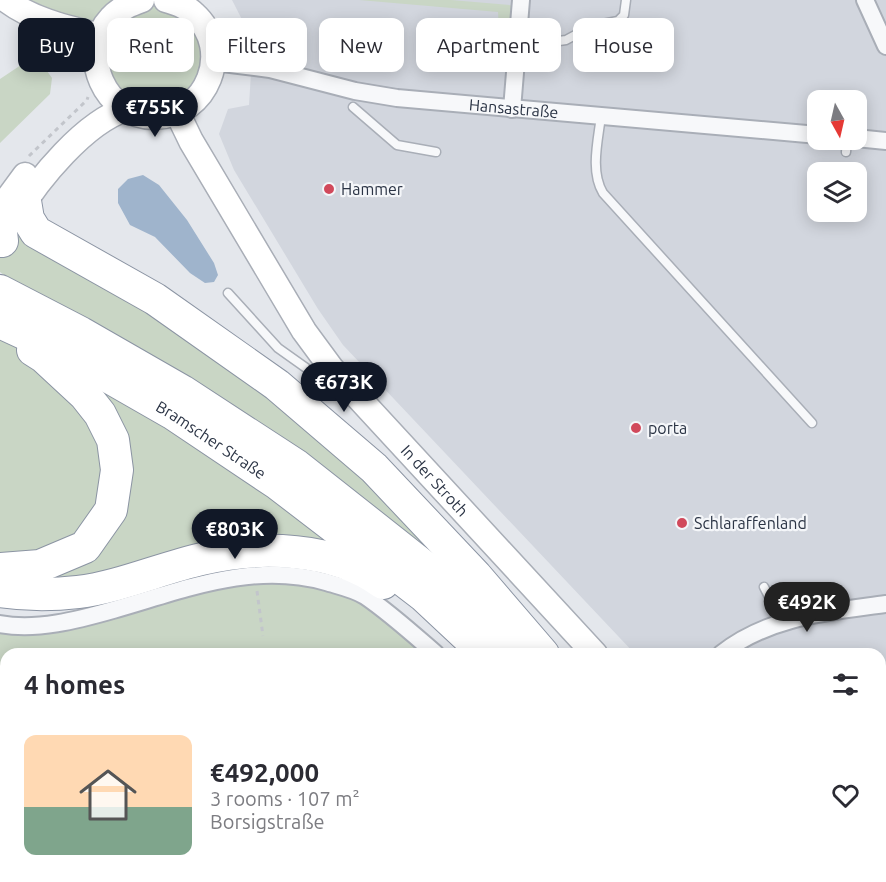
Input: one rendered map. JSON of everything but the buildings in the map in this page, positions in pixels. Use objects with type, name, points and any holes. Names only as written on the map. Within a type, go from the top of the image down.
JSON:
[{"type":"highway","points":[[12,205],[28,219],[36,232],[155,299],[277,385],[374,468],[476,576],[538,648]]},
{"type":"highway","points":[[0,291],[81,333],[182,391],[297,466],[440,579],[512,648]]},
{"type":"highway","name":"Bramscher Straße","points":[[0,322],[69,354],[172,413],[268,477],[424,596],[480,648]]},
{"type":"highway","points":[[0,327],[44,357],[85,395],[100,414],[112,440],[117,470],[111,510],[85,547],[40,566],[0,569]]},
{"type":"highway","points":[[0,591],[39,595],[80,592],[202,559],[247,552],[297,553],[341,561],[376,578],[415,607],[462,631]]},
{"type":"street","points":[[6,0],[34,17],[100,36]]},
{"type":"street","points":[[1,236],[12,205],[12,191],[46,151],[93,108],[97,92],[95,53],[100,36],[111,18],[126,6],[142,0]]},
{"type":"street","points":[[520,18],[521,0]]},
{"type":"street","points":[[865,0],[886,46]]},
{"type":"street","points":[[171,1],[195,14],[206,28]]},
{"type":"street","points":[[97,92],[135,114],[154,117],[177,112],[189,106],[202,94],[212,72]]},
{"type":"street","name":"Hansastraße","points":[[282,72],[355,91],[387,96],[807,134]]},
{"type":"street","points":[[512,109],[516,72]]},
{"type":"street","points":[[12,205],[96,125],[112,113],[126,109]]},
{"type":"street","name":"In der Stroth","points":[[177,112],[191,141],[303,331],[332,369],[589,648]]},
{"type":"street","points":[[867,139],[886,141]]},
{"type":"street","points":[[0,624],[40,626],[98,615],[219,579],[286,574],[312,578],[363,595],[429,648]]},
{"type":"street","points":[[729,648],[757,631],[782,621],[886,604]]},
{"type":"lane","points":[[561,41],[592,26],[618,21],[624,15],[626,0]]},
{"type":"lane","points":[[353,107],[397,144],[436,152]]},
{"type":"lane","points":[[600,116],[596,171],[603,193],[812,423]]},
{"type":"lane","points":[[228,293],[278,348],[316,375],[332,369]]},
{"type":"lane","points":[[764,587],[782,621]]},
{"type":"path","points":[[24,163],[97,92]]},
{"type":"path","points":[[254,575],[263,636]]},
{"type":"shaded area","points":[[232,0],[886,0],[886,648],[629,648],[343,345],[318,309],[234,170],[219,134],[228,109],[249,105],[251,72],[307,72],[307,18],[241,18]]},
{"type":"green space","points":[[20,0],[112,0],[102,10],[95,22],[95,18],[58,18]]},
{"type":"green space","points":[[359,0],[451,0],[521,6],[520,18],[498,18],[498,12]]},
{"type":"green space","points":[[160,5],[177,10],[184,18],[124,18],[144,6]]},
{"type":"green space","points":[[194,31],[205,44],[202,77],[174,106],[138,107],[111,87],[109,72],[194,72]]},
{"type":"green space","points":[[18,67],[18,72],[48,72],[52,78],[50,94],[0,143],[0,79]]},
{"type":"green space","points":[[28,219],[277,385],[537,648],[81,333],[0,272],[0,244]]},
{"type":"green space","points":[[0,322],[172,413],[376,578],[297,553],[0,590]]},
{"type":"green space","points":[[219,579],[338,585],[427,648],[0,648],[0,624],[40,626]]},
{"type":"water","points":[[143,175],[159,185],[187,220],[214,263],[218,275],[214,282],[205,283],[190,273],[155,237],[130,225],[118,203],[118,189],[128,179]]},
{"type":"place","name":"Hammer","points":[[329,189]]},
{"type":"place","name":"porta","points":[[636,428]]},
{"type":"place","name":"Schlaraffenland","points":[[682,523]]}]
